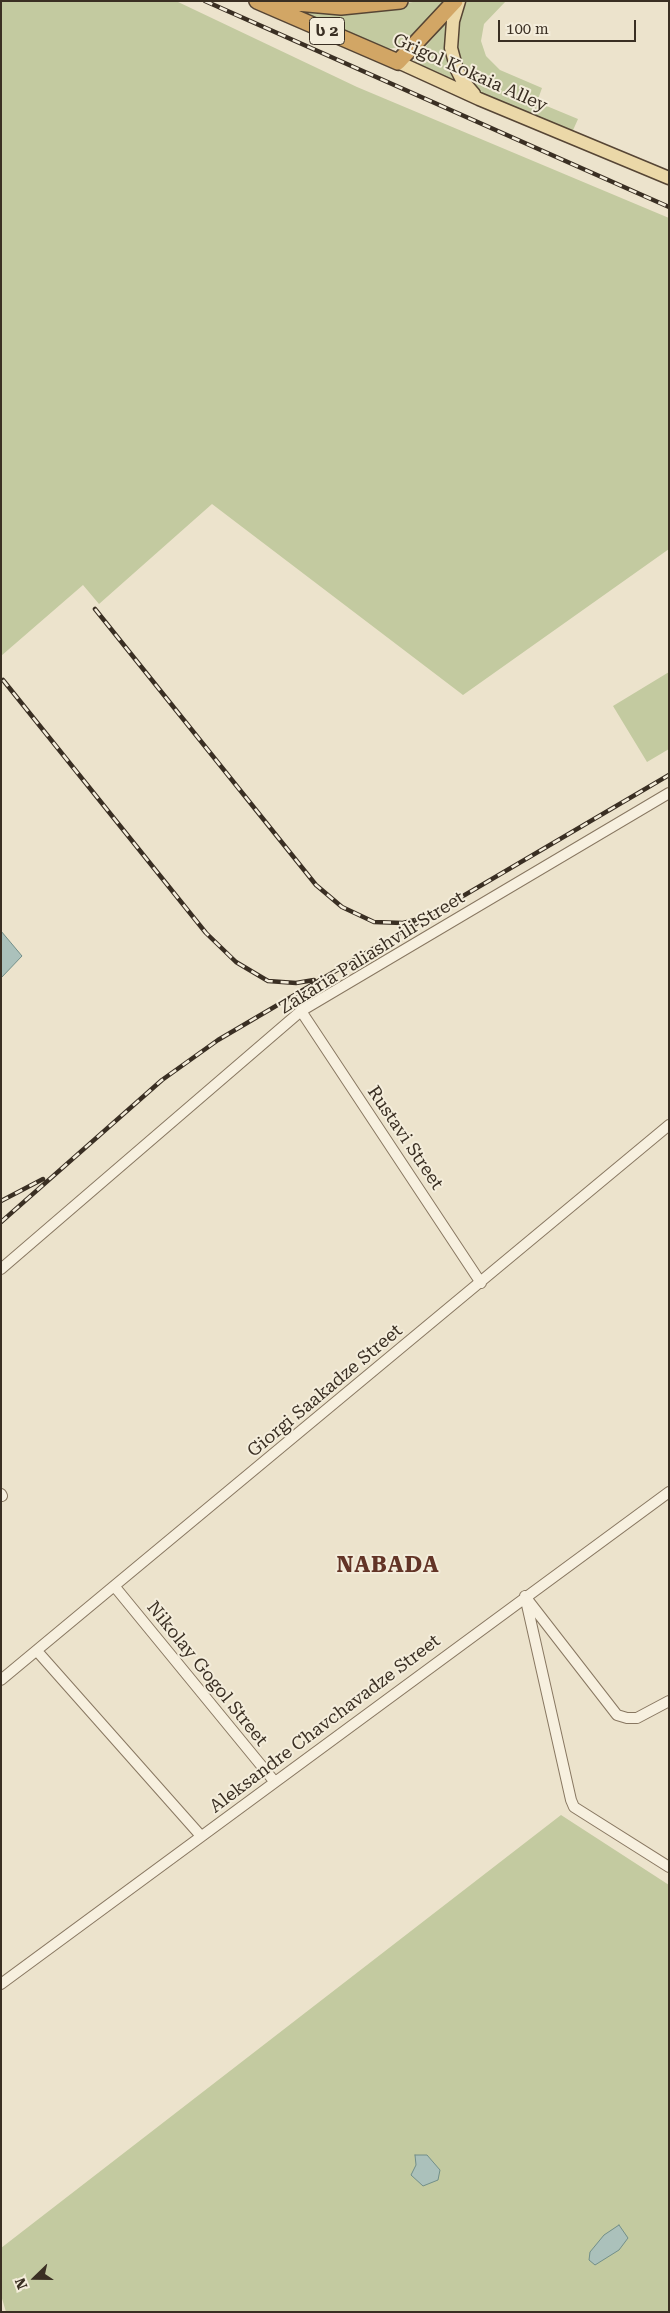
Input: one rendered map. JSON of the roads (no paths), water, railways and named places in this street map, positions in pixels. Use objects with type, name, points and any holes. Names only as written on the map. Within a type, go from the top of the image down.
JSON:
[{"type":"highway","name":"Grigol Kokaia Alley","points":[[257,1],[398,62]]},
{"type":"highway","points":[[274,1],[340,7],[400,1]]},
{"type":"highway","points":[[398,62],[455,1]]},
{"type":"main road","points":[[459,1],[452,21],[450,37],[454,61],[462,80],[479,99]]},
{"type":"main road","name":"Grigol Kokaia Alley","points":[[398,62],[479,99],[669,178]]},
{"type":"street","name":"Zakaria Paliashvili Street","points":[[1,1269],[301,1011],[669,793]]},
{"type":"street","name":"Rustavi Street","points":[[301,1011],[481,1283]]},
{"type":"street","name":"Giorgi Saakadze Street","points":[[1,1680],[669,1125]]},
{"type":"street","name":"Aleksandre Chavchavadze Street","points":[[1,1984],[525,1596],[669,1492]]},
{"type":"street","name":"Nikolay Gogol Street","points":[[115,1586],[274,1781]]},
{"type":"street","points":[[525,1596],[617,1715],[637,1718],[669,1701]]},
{"type":"street","points":[[525,1596],[574,1807],[669,1867]]},
{"type":"street","points":[[37,1651],[201,1836]]},
{"type":"water","points":[[1,931],[22,956],[1,978]]},
{"type":"water","points":[[415,2155],[427,2155],[440,2170],[438,2180],[423,2186],[411,2175],[416,2165]]},
{"type":"water","points":[[619,2225],[628,2238],[619,2250],[595,2265],[589,2260],[590,2252],[604,2235]]},
{"type":"railway","points":[[205,1],[669,207]]},
{"type":"railway","points":[[95,609],[316,885],[342,907],[374,922],[403,923],[415,920]]},
{"type":"railway","points":[[3,680],[206,933],[236,962],[268,981],[296,983],[314,980]]},
{"type":"railway","points":[[1,1222],[162,1080],[218,1040],[669,775]]},
{"type":"railway","points":[[1,1201],[43,1179]]},
{"type":"district","name":"NABADA","points":[[388,1566]]}]
